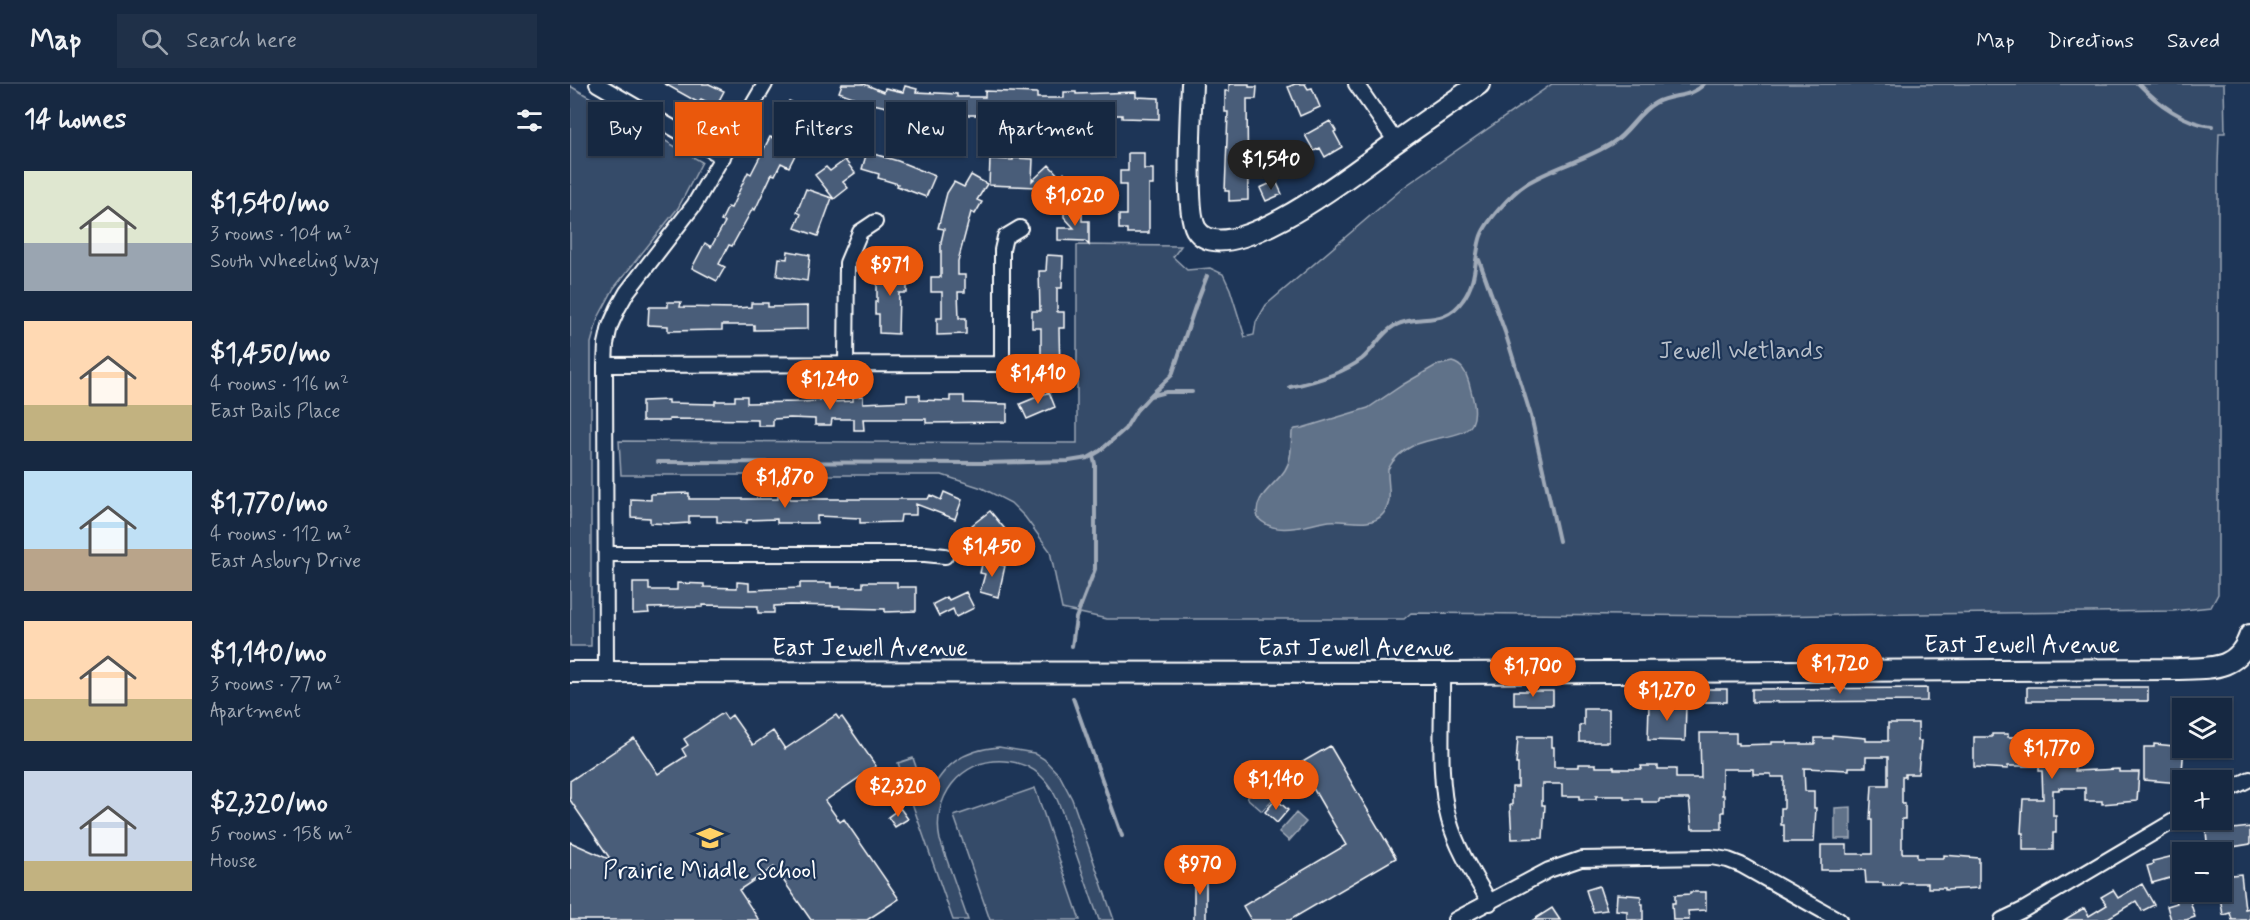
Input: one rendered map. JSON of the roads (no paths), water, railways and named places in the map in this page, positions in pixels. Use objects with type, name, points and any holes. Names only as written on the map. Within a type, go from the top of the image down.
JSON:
[{"type":"street","points":[[597,84],[723,157]]},
{"type":"street","points":[[606,672],[605,365],[610,326],[627,292],[694,205],[765,84]]},
{"type":"street","points":[[1192,84],[1190,208],[1196,229],[1208,240],[1215,241],[1239,237],[1268,226],[1306,205],[1479,84]]},
{"type":"street","points":[[1356,84],[1396,142]]},
{"type":"street","points":[[846,364],[847,262],[860,232],[875,222]]},
{"type":"street","points":[[605,365],[1002,364],[1002,250],[1005,237],[1020,228]]},
{"type":"street","points":[[606,554],[925,554],[945,556]]},
{"type":"street","name":"East Jewell Avenue","points":[[570,672],[1442,673],[2178,669],[2224,664],[2236,658],[2247,642]]},
{"type":"street","points":[[1442,673],[1443,775],[1447,809],[1455,837],[1490,903]]},
{"type":"street","points":[[2232,788],[2250,779]]},
{"type":"street","points":[[2002,920],[2023,910],[2172,822]]},
{"type":"street","points":[[1455,920],[1549,870],[1573,860],[1711,857],[1741,865],[1839,920]]},
{"type":"waterway","points":[[1290,387],[1328,377],[1346,369],[1362,359],[1394,326],[1412,320],[1439,317],[1456,309],[1471,286],[1483,232],[1513,194],[1536,178],[1612,143],[1655,103],[1693,92],[1704,84]]},
{"type":"waterway","points":[[2139,84],[2154,98],[2182,117],[2212,126]]},
{"type":"waterway","points":[[1479,260],[1505,332],[1531,416],[1559,541]]},
{"type":"waterway","points":[[1151,395],[1172,375],[1207,276]]},
{"type":"waterway","points":[[658,462],[1069,461],[1088,458],[1100,451],[1125,429],[1136,411],[1150,396],[1166,392],[1192,392]]},
{"type":"waterway","points":[[1072,646],[1076,618],[1095,569],[1095,464],[1093,456]]},
{"type":"waterway","points":[[1073,698],[1122,836]]},
{"type":"place","name":"Prairie Middle School","points":[[710,838]]},
{"type":"park label","name":"Jewell Wetlands","points":[[1741,350]]}]
